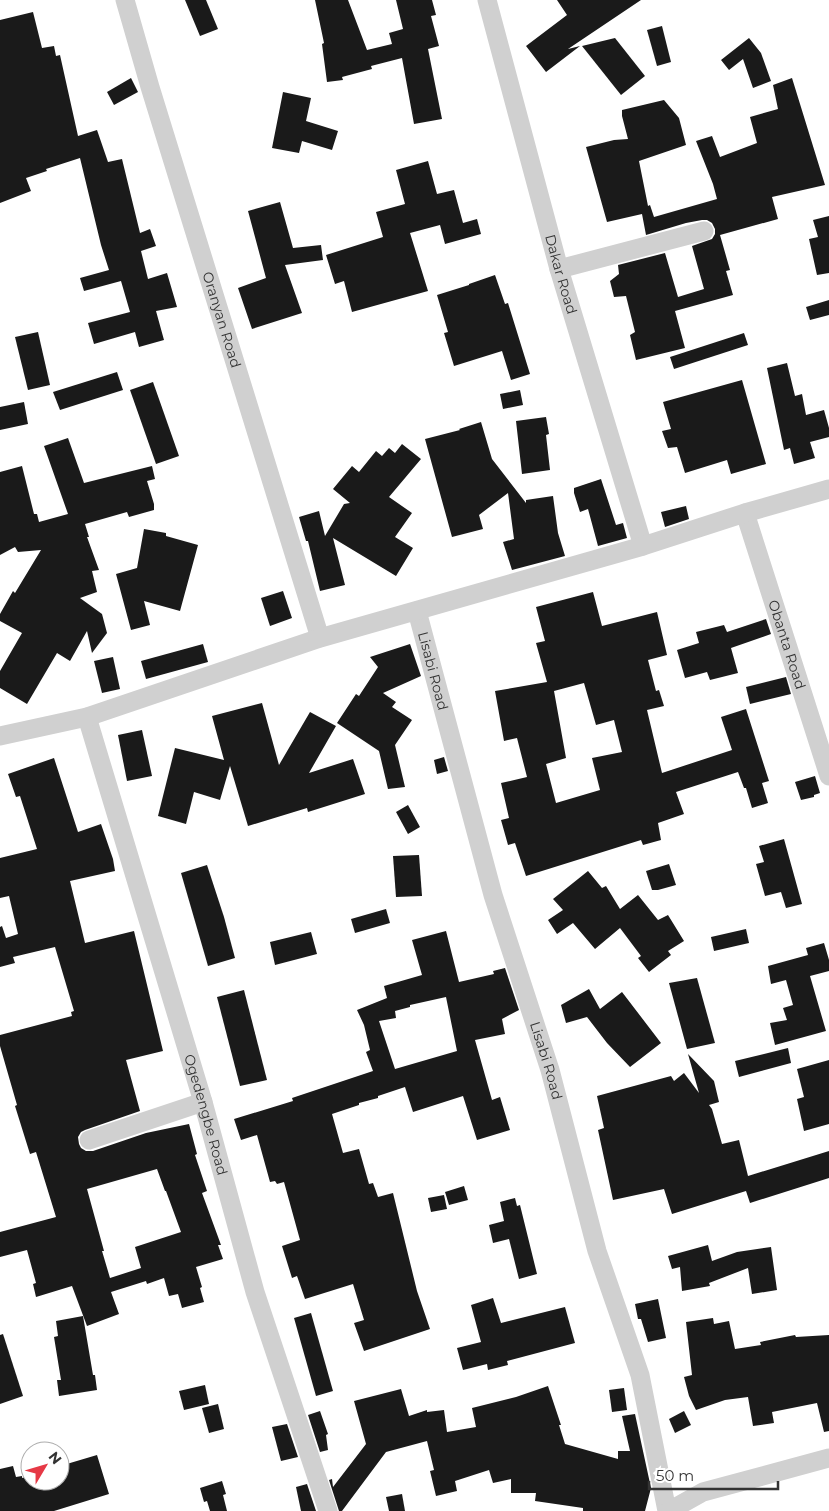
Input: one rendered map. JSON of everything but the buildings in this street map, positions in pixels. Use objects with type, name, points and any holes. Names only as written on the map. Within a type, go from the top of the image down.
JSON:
[{"type":"street","name":"Oranyan Road","points":[[125,0],[320,638]]},
{"type":"street","name":"Dakar Road","points":[[487,0],[559,269],[643,546]]},
{"type":"street","points":[[559,269],[704,231]]},
{"type":"street","points":[[0,736],[87,717],[320,638],[643,546],[829,488]]},
{"type":"street","name":"Obanta Road","points":[[745,513],[829,776]]},
{"type":"street","name":"Lisabi Road","points":[[416,611],[493,895],[550,1070],[597,1250],[640,1375],[668,1511]]},
{"type":"street","name":"Ogedengbe Road","points":[[87,717],[203,1102],[255,1292],[328,1511]]},
{"type":"street","points":[[89,1140],[203,1102]]},
{"type":"street","points":[[668,1511],[703,1492],[829,1458]]}]
